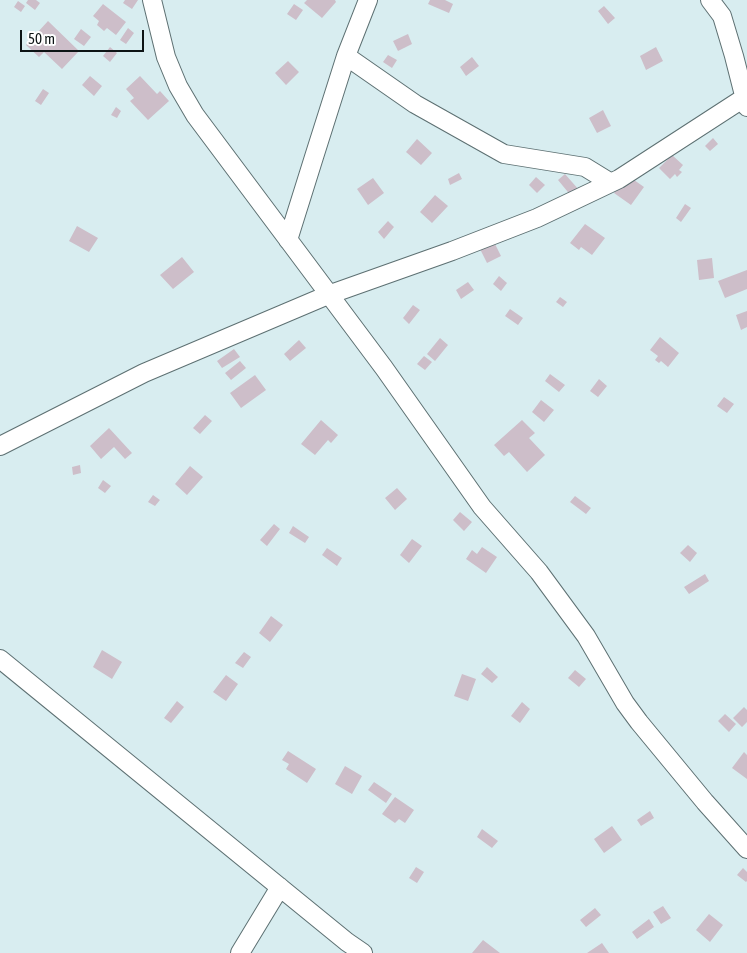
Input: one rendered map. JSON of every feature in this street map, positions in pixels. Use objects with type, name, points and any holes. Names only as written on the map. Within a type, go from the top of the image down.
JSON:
[{"type":"street","points":[[152,0],[166,57],[178,86],[195,115],[384,368],[482,507],[539,572],[586,636],[625,703],[639,722],[705,802],[747,849]]},
{"type":"street","points":[[288,240],[346,56],[368,0]]},
{"type":"street","points":[[0,446],[144,373],[328,295],[452,251],[537,218],[619,179],[746,101],[722,16],[710,0]]},
{"type":"street","points":[[346,56],[415,104],[504,154],[585,167],[611,183]]},
{"type":"street","points":[[0,659],[347,942],[363,953]]},
{"type":"street","points":[[240,953],[280,887]]},
{"type":"building","points":[[28,0],[36,0],[40,3],[35,10],[26,3]]},
{"type":"building","points":[[125,0],[138,0],[132,9],[123,3]]},
{"type":"building","points":[[307,0],[335,0],[336,2],[322,18],[304,3]]},
{"type":"building","points":[[430,0],[445,0],[453,4],[449,13],[428,4]]},
{"type":"building","points":[[18,1],[25,6],[21,12],[14,7]]},
{"type":"building","points":[[103,4],[126,22],[116,35],[107,28],[104,31],[97,25],[99,21],[93,16]]},
{"type":"building","points":[[294,4],[303,10],[296,20],[287,14]]},
{"type":"building","points":[[604,6],[615,18],[608,24],[598,11]]},
{"type":"building","points":[[48,21],[79,51],[62,69],[44,52],[39,57],[26,45]]},
{"type":"building","points":[[128,28],[134,33],[126,44],[120,40]]},
{"type":"building","points":[[81,29],[91,37],[84,46],[74,39]]},
{"type":"building","points":[[408,34],[412,44],[398,51],[393,41]]},
{"type":"building","points":[[110,47],[117,53],[110,62],[103,56]]},
{"type":"building","points":[[656,47],[663,61],[646,70],[640,56]]},
{"type":"building","points":[[388,55],[397,60],[392,68],[383,62]]},
{"type":"building","points":[[472,57],[479,66],[466,76],[460,67]]},
{"type":"building","points":[[288,61],[299,72],[286,85],[275,73]]},
{"type":"building","points":[[90,76],[102,86],[94,96],[82,85]]},
{"type":"building","points":[[140,76],[157,94],[160,91],[169,101],[148,120],[130,101],[134,98],[126,89]]},
{"type":"building","points":[[43,89],[49,93],[41,105],[35,101]]},
{"type":"building","points":[[116,107],[121,111],[117,118],[111,115]]},
{"type":"building","points":[[603,110],[611,126],[597,133],[589,118]]},
{"type":"building","points":[[713,138],[718,144],[710,151],[705,146]]},
{"type":"building","points":[[417,139],[432,153],[421,165],[406,152]]},
{"type":"building","points":[[672,155],[683,165],[679,170],[682,172],[677,177],[675,174],[670,179],[659,168]]},
{"type":"building","points":[[459,173],[462,179],[450,185],[448,179]]},
{"type":"building","points":[[565,174],[579,190],[572,197],[558,180]]},
{"type":"building","points":[[627,175],[644,187],[631,205],[614,193]]},
{"type":"building","points":[[536,177],[545,185],[537,193],[529,185]]},
{"type":"building","points":[[373,178],[384,193],[368,205],[357,189]]},
{"type":"building","points":[[435,195],[448,206],[432,223],[420,212]]},
{"type":"building","points":[[685,204],[691,208],[681,222],[676,218]]},
{"type":"building","points":[[388,221],[394,227],[384,239],[378,232]]},
{"type":"building","points":[[585,224],[605,238],[592,255],[581,247],[579,250],[570,243]]},
{"type":"building","points":[[77,226],[98,238],[89,252],[69,241]]},
{"type":"building","points":[[492,238],[501,256],[487,263],[478,245]]},
{"type":"building","points":[[182,257],[194,272],[173,289],[160,275]]},
{"type":"building","points":[[712,258],[714,278],[699,280],[697,260]]},
{"type":"building","points":[[747,270],[747,289],[725,298],[718,281]]},
{"type":"building","points":[[499,276],[507,283],[501,291],[493,284]]},
{"type":"building","points":[[468,282],[474,290],[461,299],[456,290]]},
{"type":"building","points":[[560,297],[567,302],[563,307],[556,302]]},
{"type":"building","points":[[413,305],[420,310],[409,324],[403,318]]},
{"type":"building","points":[[510,309],[523,318],[518,325],[505,316]]},
{"type":"building","points":[[747,311],[747,327],[741,330],[736,315]]},
{"type":"building","points":[[660,337],[679,353],[668,367],[661,361],[659,363],[655,360],[658,356],[650,350]]},
{"type":"building","points":[[440,338],[448,345],[435,361],[427,354]]},
{"type":"building","points":[[299,340],[306,348],[290,361],[284,354]]},
{"type":"building","points":[[234,349],[240,357],[222,368],[217,361]]},
{"type":"building","points":[[424,356],[432,362],[425,370],[417,364]]},
{"type":"building","points":[[240,361],[246,368],[231,380],[225,373]]},
{"type":"building","points":[[550,374],[565,385],[559,392],[545,381]]},
{"type":"building","points":[[255,375],[266,390],[241,408],[230,393]]},
{"type":"building","points":[[599,379],[607,386],[598,397],[590,391]]},
{"type":"building","points":[[724,397],[734,404],[727,413],[717,406]]},
{"type":"building","points":[[541,400],[554,410],[544,422],[532,412]]},
{"type":"building","points":[[205,415],[212,421],[200,434],[193,428]]},
{"type":"building","points":[[321,420],[338,435],[331,443],[328,440],[315,455],[301,444]]},
{"type":"building","points":[[522,420],[535,433],[529,438],[545,455],[527,472],[509,452],[504,456],[494,445]]},
{"type":"building","points":[[109,428],[132,453],[125,459],[114,447],[101,459],[90,446]]},
{"type":"building","points":[[80,465],[81,473],[73,475],[72,467]]},
{"type":"building","points":[[190,466],[203,477],[187,495],[175,484]]},
{"type":"building","points":[[103,480],[111,486],[105,493],[98,488]]},
{"type":"building","points":[[397,488],[407,499],[395,510],[385,498]]},
{"type":"building","points":[[153,495],[160,500],[155,506],[148,502]]},
{"type":"building","points":[[575,496],[591,508],[586,514],[570,502]]},
{"type":"building","points":[[460,512],[472,522],[464,531],[453,520]]},
{"type":"building","points":[[274,524],[280,529],[267,546],[260,540]]},
{"type":"building","points":[[293,526],[309,537],[305,543],[289,533]]},
{"type":"building","points":[[412,539],[422,546],[409,563],[400,555]]},
{"type":"building","points":[[688,545],[697,553],[690,562],[680,553]]},
{"type":"building","points":[[482,547],[497,557],[486,573],[466,559],[472,550],[477,554]]},
{"type":"building","points":[[327,548],[342,558],[337,566],[322,555]]},
{"type":"building","points":[[705,574],[709,581],[689,594],[684,587]]},
{"type":"building","points":[[271,616],[283,625],[270,642],[259,633]]},
{"type":"building","points":[[102,650],[122,662],[112,679],[93,667]]},
{"type":"building","points":[[244,652],[251,657],[243,668],[235,663]]},
{"type":"building","points":[[487,667],[498,677],[492,683],[481,674]]},
{"type":"building","points":[[575,670],[586,679],[579,687],[568,678]]},
{"type":"building","points":[[462,674],[476,679],[468,701],[454,696]]},
{"type":"building","points":[[226,675],[238,684],[226,701],[213,692]]},
{"type":"building","points":[[177,701],[184,707],[171,723],[164,718]]},
{"type":"building","points":[[522,702],[530,709],[520,723],[511,716]]},
{"type":"building","points":[[744,707],[747,710],[747,722],[742,727],[733,718]]},
{"type":"building","points":[[725,714],[736,724],[729,732],[718,721]]},
{"type":"building","points":[[288,751],[316,769],[307,783],[286,769],[289,764],[282,760]]},
{"type":"building","points":[[744,752],[747,755],[747,779],[732,768]]},
{"type":"building","points":[[345,766],[362,776],[352,794],[335,784]]},
{"type":"building","points":[[374,782],[392,794],[386,803],[368,790]]},
{"type":"building","points":[[395,797],[414,810],[405,823],[399,819],[395,823],[382,814]]},
{"type":"building","points":[[650,811],[654,818],[641,826],[637,820]]},
{"type":"building","points":[[612,826],[622,840],[604,853],[594,839]]},
{"type":"building","points":[[482,829],[498,841],[492,848],[477,837]]},
{"type":"building","points":[[416,867],[424,872],[417,883],[409,878]]},
{"type":"building","points":[[743,868],[747,872],[746,882],[737,875]]},
{"type":"building","points":[[663,906],[671,918],[661,924],[653,912]]},
{"type":"building","points":[[595,908],[601,915],[586,927],[580,920]]},
{"type":"building","points":[[709,914],[723,925],[710,942],[696,930]]},
{"type":"building","points":[[649,919],[654,927],[637,939],[632,932]]},
{"type":"building","points":[[483,940],[500,953],[472,953]]},
{"type":"building","points":[[602,943],[609,953],[587,953]]}]
